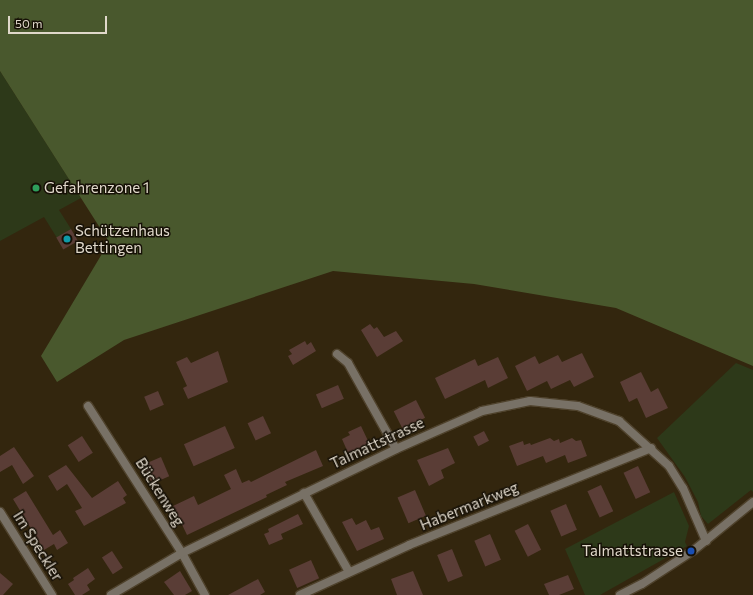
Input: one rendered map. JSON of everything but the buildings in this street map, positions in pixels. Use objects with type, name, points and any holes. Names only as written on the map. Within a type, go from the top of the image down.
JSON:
[{"type":"street","points":[[337,354],[348,363],[396,449]]},
{"type":"street","name":"Talmattstrasse","points":[[111,595],[182,553],[396,449],[482,411],[530,402],[578,406],[619,420],[669,466],[683,488],[706,541]]},
{"type":"street","name":"Bückenweg","points":[[88,406],[182,553],[205,595]]},
{"type":"street","name":"Habermarkweg","points":[[300,595],[349,572],[651,448]]},
{"type":"street","points":[[304,493],[349,572]]},
{"type":"street","points":[[620,595],[642,584],[706,541],[753,502]]},
{"type":"street","name":"Im Speckler","points":[[0,512],[52,595]]},
{"type":"street","points":[[0,530],[7,524]]},
{"type":"green space","points":[[0,0],[753,0],[753,366],[616,308],[474,284],[333,271],[124,340],[57,382],[41,356],[109,242],[0,71]]},
{"type":"green space","points":[[0,71],[81,198],[59,210],[71,229],[57,238],[44,217],[0,241]]},
{"type":"green space","points":[[736,363],[753,370],[753,492],[751,490],[708,524],[701,516],[698,502],[685,477],[657,438]]},
{"type":"green space","points":[[674,492],[689,526],[685,542],[687,546],[600,595],[585,595],[565,549]]},
{"type":"place","name":"Gefahrenzone 1","points":[[36,188]]},
{"type":"place","name":"Schützenhaus Bettingen","points":[[67,239]]},
{"type":"place","name":"Talmattstrasse","points":[[691,551]]}]
